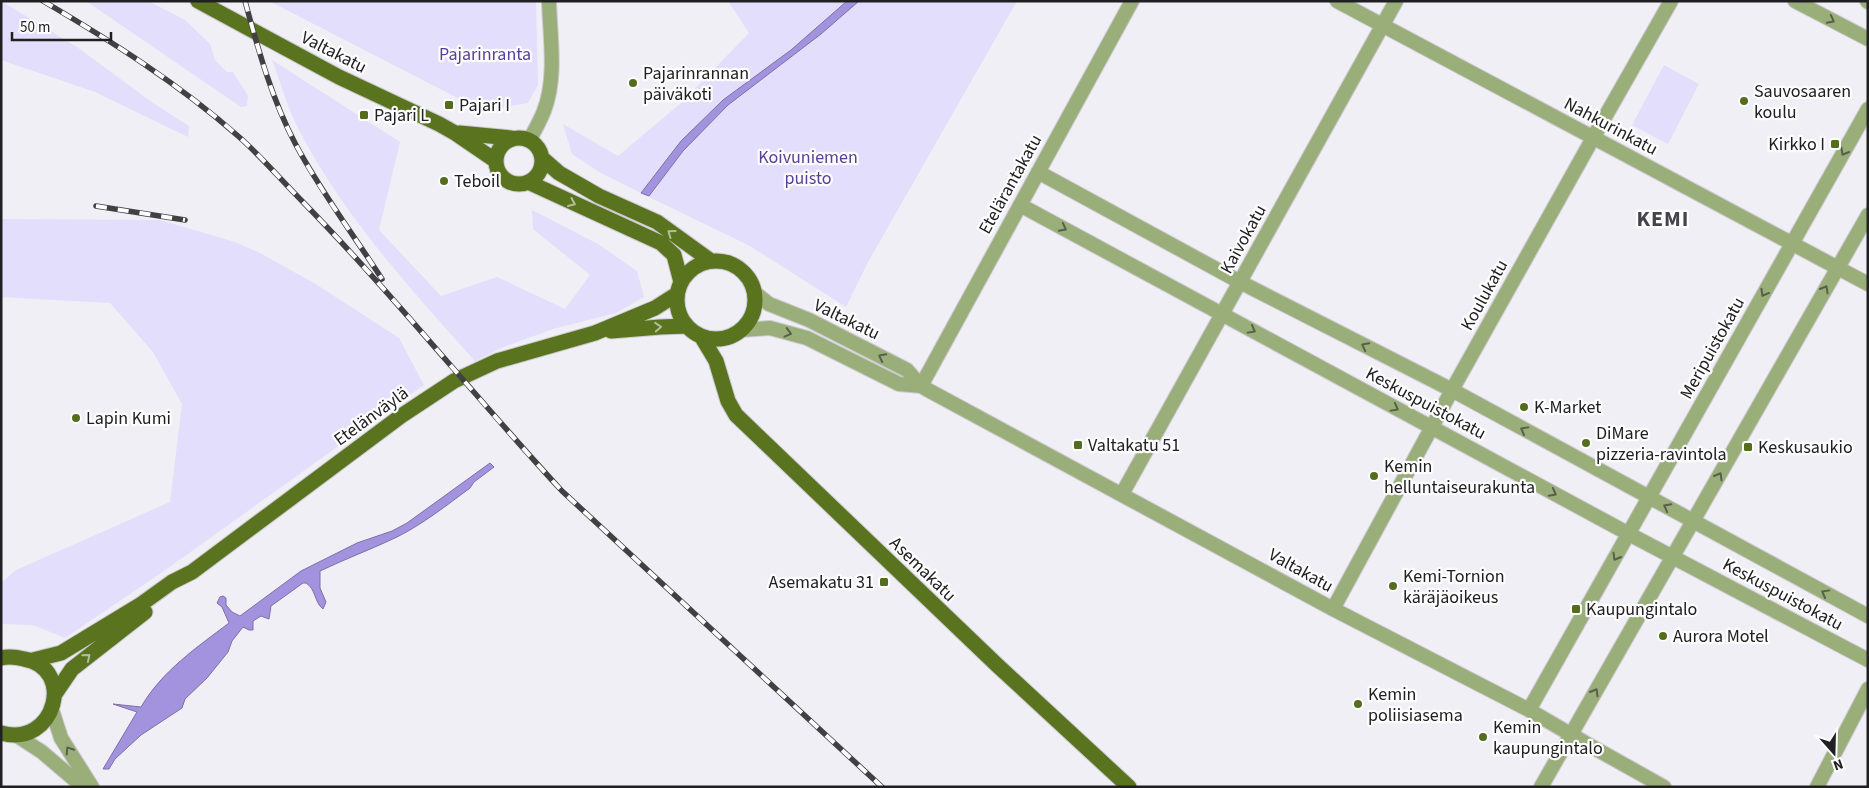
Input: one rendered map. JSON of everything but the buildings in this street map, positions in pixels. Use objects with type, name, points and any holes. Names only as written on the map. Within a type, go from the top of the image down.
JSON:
[{"type":"main road","name":"Valtakatu","points":[[198,1],[339,77],[455,133],[496,161]]},
{"type":"main road","name":"Valtakatu","points":[[455,133],[511,138]]},
{"type":"main road","points":[[511,138],[530,139],[539,147],[543,159],[542,169],[536,177],[528,182],[520,184],[506,180],[500,174],[496,161],[500,147],[511,138]]},
{"type":"main road","points":[[543,159],[559,172],[599,196],[658,222],[711,261]]},
{"type":"main road","points":[[528,182],[661,243],[674,255],[679,288],[678,311],[687,326],[701,336],[713,339],[726,338],[740,330],[753,313],[755,302],[750,281],[734,265],[722,261],[699,264],[688,272],[679,288]]},
{"type":"main road","name":"Etelänväylä","points":[[55,694],[72,669],[175,590],[192,572],[401,416],[454,381],[497,361],[594,333],[655,308],[679,288]]},
{"type":"main road","name":"Etelänväylä","points":[[594,333],[660,326],[687,326]]},
{"type":"main road","name":"Asemakatu","points":[[701,336],[716,361],[728,401],[736,415],[997,665],[1129,787]]},
{"type":"main road","points":[[716,361],[726,338]]},
{"type":"main road","name":"Etelänväylä","points":[[33,660],[61,653],[140,605],[172,582],[192,572]]},
{"type":"main road","points":[[1,658],[10,656],[33,660],[42,666],[48,674],[55,694],[52,710],[44,723],[31,732],[8,734]]},
{"type":"street","points":[[530,139],[544,110],[552,68],[549,1]]},
{"type":"street","name":"Etelärantakatu","points":[[921,386],[1132,1]]},
{"type":"street","name":"Nahkurinkatu","points":[[1337,1],[1868,284]]},
{"type":"street","name":"Kaivokatu","points":[[1122,494],[1396,1]]},
{"type":"street","name":"Koulukatu","points":[[1333,609],[1452,390],[1671,1]]},
{"type":"street","points":[[1794,1],[1868,39]]},
{"type":"street","name":"Meripuistokatu","points":[[1529,710],[1868,109]]},
{"type":"street","name":"Keskuspuistokatu","points":[[1038,172],[1240,282],[1452,390],[1868,616]]},
{"type":"street","name":"Keskuspuistokatu","points":[[1020,205],[1629,534],[1868,660]]},
{"type":"street","points":[[1540,787],[1674,557],[1868,215]]},
{"type":"street","name":"Valtakatu","points":[[754,292],[769,304],[809,320],[907,370],[921,386],[1333,609],[1529,710],[1664,787]]},
{"type":"street","name":"Valtakatu","points":[[740,330],[770,328],[807,338],[898,384],[921,386]]},
{"type":"street","points":[[1817,787],[1868,689]]},
{"type":"street","points":[[52,710],[61,738],[92,787]]},
{"type":"street","points":[[8,734],[42,752],[83,787]]},
{"type":"green space","points":[[1,1],[77,47],[153,103],[189,126],[188,137],[95,92],[1,60]]},
{"type":"green space","points":[[86,1],[148,1],[185,20],[210,44],[215,60],[227,72],[233,72],[248,96],[247,106],[241,107]]},
{"type":"green space","name":"Pajarinranta","points":[[269,1],[536,1],[538,85],[528,103],[483,111]]},
{"type":"green space","points":[[728,1],[847,1],[791,50],[723,100],[681,141],[641,193],[601,173],[572,154],[563,124],[618,156],[681,103],[749,33]]},
{"type":"green space","name":"Koivuniemen puisto","points":[[859,1],[1017,1],[868,262],[846,307],[750,246],[649,197],[683,151],[728,105],[821,34]]},
{"type":"green space","points":[[272,60],[400,142],[379,230],[441,296],[497,277],[565,309],[590,275],[533,229],[532,210],[598,244],[637,271],[644,297],[616,313],[553,329],[501,348],[475,361],[402,279],[335,191],[294,120]]},
{"type":"green space","points":[[1664,65],[1699,84],[1668,144],[1632,125]]},
{"type":"green space","points":[[1,219],[160,220],[235,242],[260,253],[314,283],[399,338],[424,385],[164,571],[65,638],[33,625],[1,624],[1,583],[16,570],[170,502],[182,404],[153,352],[110,303],[1,297]]},
{"type":"shaded area","points":[[847,1],[859,1],[821,34],[728,105],[683,151],[649,196],[641,193],[681,141],[723,100],[791,50]]},
{"type":"shaded area","points":[[490,463],[494,467],[435,514],[397,537],[320,571],[320,588],[326,602],[323,609],[312,589],[306,583],[303,583],[271,606],[269,619],[261,616],[253,621],[253,630],[243,627],[232,641],[228,652],[207,678],[185,699],[182,708],[141,735],[115,759],[109,769],[103,769],[137,712],[113,704],[141,707],[149,694],[169,671],[229,623],[222,607],[217,603],[220,597],[226,598],[226,605],[232,612],[240,616],[301,571],[357,543],[392,531],[407,523]]},
{"type":"railway","points":[[43,1],[168,81],[215,117],[246,144],[369,272],[562,491],[882,787]]},
{"type":"railway","points":[[245,1],[266,74],[287,128],[316,179],[382,279]]},
{"type":"railway","points":[[96,206],[185,220]]},
{"type":"place","name":"Pajarinrannan päiväkoti","points":[[633,83]]},
{"type":"place","name":"Sauvosaaren koulu","points":[[1744,101]]},
{"type":"place","name":"Pajari I","points":[[449,105]]},
{"type":"place","name":"Pajari L","points":[[364,115]]},
{"type":"place","name":"Kirkko I","points":[[1835,144]]},
{"type":"place","name":"Teboil","points":[[444,181]]},
{"type":"place","name":"K-Market","points":[[1524,407]]},
{"type":"place","name":"Lapin Kumi","points":[[76,418]]},
{"type":"place","name":"DiMare pizzeria-ravintola","points":[[1586,443]]},
{"type":"place","name":"Valtakatu 51","points":[[1078,445]]},
{"type":"place","name":"Keskusaukio","points":[[1748,447]]},
{"type":"place","name":"Kemin helluntaiseurakunta","points":[[1374,476]]},
{"type":"place","name":"Asemakatu 31","points":[[884,582]]},
{"type":"place","name":"Kemi-Tornion käräjäoikeus","points":[[1393,586]]},
{"type":"place","name":"Kaupungintalo","points":[[1576,609]]},
{"type":"place","name":"Aurora Motel","points":[[1663,636]]},
{"type":"place","name":"Kemin poliisiasema","points":[[1358,704]]},
{"type":"place","name":"Kemin kaupungintalo","points":[[1483,737]]},
{"type":"district","name":"KEMI","points":[[1663,218]]}]
